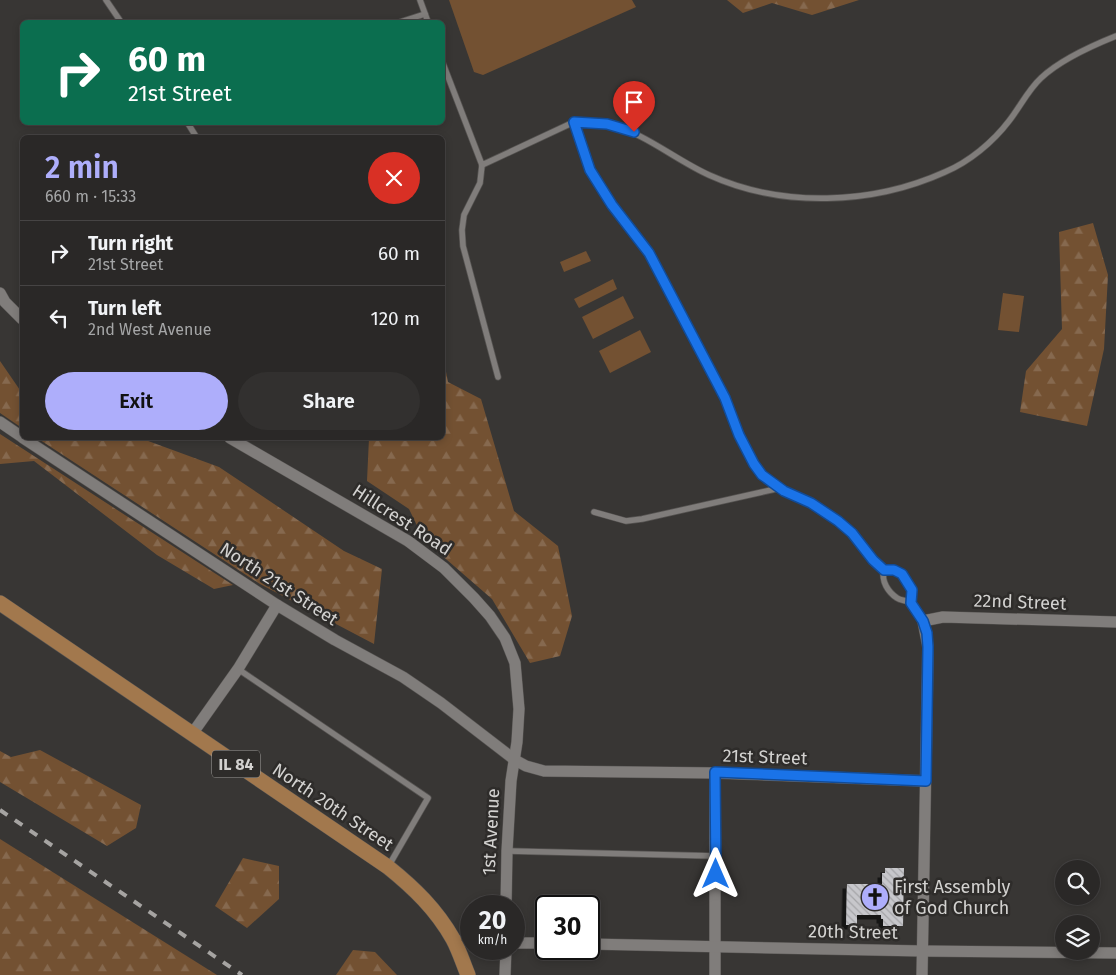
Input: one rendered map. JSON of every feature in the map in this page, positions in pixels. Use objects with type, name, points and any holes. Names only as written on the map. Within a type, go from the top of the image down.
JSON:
[{"type":"main road","name":"North 20th Street","points":[[0,603],[388,867],[432,907],[454,941]]},
{"type":"main road","name":"IL 84","points":[[454,941],[468,975]]},
{"type":"street","points":[[0,294],[20,317]]},
{"type":"street","name":"North 21st Street","points":[[0,422],[20,435]]},
{"type":"street","name":"North 21st Street","points":[[28,440],[277,605],[335,640],[403,677],[441,703],[515,760]]},
{"type":"street","name":"Hillcrest Road","points":[[233,440],[408,541],[444,568],[490,616],[505,638],[515,664],[519,709],[515,760]]},
{"type":"street","points":[[192,734],[238,669],[277,605]]},
{"type":"street","name":"22nd Street","points":[[923,621],[944,617],[1116,622]]},
{"type":"street","points":[[922,975],[928,647],[923,621]]},
{"type":"street","name":"21st Street","points":[[515,760],[526,766],[544,771],[715,772],[926,781]]},
{"type":"street","name":"1st Avenue","points":[[506,895],[511,781],[515,760]]},
{"type":"street","points":[[715,772],[715,975]]},
{"type":"street","points":[[454,941],[460,941]]},
{"type":"street","name":"20th Street","points":[[600,944],[1116,953]]},
{"type":"street","points":[[505,975],[506,960]]},
{"type":"lane","points":[[106,0],[120,20]]},
{"type":"lane","points":[[420,0],[427,20]]},
{"type":"lane","points":[[406,20],[425,14]]},
{"type":"lane","points":[[482,165],[574,122],[607,124],[634,132],[710,175],[750,189],[789,197],[828,198],[896,190],[923,182],[969,158],[1009,122],[1039,80],[1054,66],[1116,36]]},
{"type":"lane","points":[[445,69],[482,165],[480,183],[464,215],[462,230],[463,246],[498,378]]},
{"type":"lane","points":[[574,122],[590,170],[612,205],[649,253],[725,398],[739,435],[754,464],[762,475],[780,488],[811,503],[838,521],[852,533],[873,560],[884,570],[894,570],[902,574],[912,590],[911,603]]},
{"type":"lane","points":[[594,512],[626,520],[642,519],[780,488]]},
{"type":"lane","points":[[884,570],[884,583],[890,592],[897,598],[911,603],[923,621]]},
{"type":"lane","points":[[238,669],[428,798],[388,867]]},
{"type":"lane","points":[[507,851],[716,856]]},
{"type":"green space","points":[[449,0],[632,0],[636,7],[483,75],[474,72]]},
{"type":"green space","points":[[727,0],[859,0],[812,15],[772,3],[743,13]]},
{"type":"green space","points":[[1093,223],[1108,275],[1104,349],[1087,426],[1020,412],[1026,371],[1062,329],[1059,232]]},
{"type":"green space","points":[[586,251],[591,261],[564,272],[560,262]]},
{"type":"green space","points":[[613,279],[617,289],[579,308],[574,299]]},
{"type":"green space","points":[[1003,293],[1024,296],[1019,332],[998,330]]},
{"type":"green space","points":[[623,296],[634,318],[593,339],[582,317]]},
{"type":"green space","points":[[640,330],[651,352],[610,373],[599,351]]},
{"type":"green space","points":[[0,361],[20,390],[20,427],[0,413]]},
{"type":"green space","points":[[445,366],[448,382],[481,399],[514,511],[558,546],[572,616],[560,656],[530,663],[492,599],[424,540],[409,509],[367,481],[369,440],[445,440]]},
{"type":"green space","points":[[0,434],[233,585],[214,589],[157,555],[34,461],[0,464]]},
{"type":"green space","points":[[40,440],[145,440],[219,467],[344,551],[382,569],[374,644],[260,584]]},
{"type":"green space","points":[[40,750],[141,805],[136,828],[107,846],[0,782],[0,751],[11,757]]},
{"type":"green space","points":[[0,839],[217,975],[0,975]]},
{"type":"green space","points":[[243,858],[279,866],[279,899],[247,928],[215,906]]},
{"type":"green space","points":[[353,950],[375,952],[397,975],[336,975]]},
{"type":"building","name":"First Assembly of God Church","points":[[885,868],[904,868],[903,926],[883,926],[881,915],[857,915],[857,925],[846,925],[847,884],[882,884],[882,873],[885,873]]},
{"type":"railway","points":[[0,810],[242,975]]},
{"type":"place","name":"First Assembly of God Church","points":[[875,897]]},
{"type":"route","points":[[634,132],[607,124],[574,122],[590,170],[612,205],[649,253],[725,398],[735,420],[739,435],[754,464],[762,475],[784,491],[811,503],[838,521],[852,533],[873,560],[884,570],[894,570],[902,574],[912,590],[911,603],[923,621],[927,633],[926,781],[715,772],[716,874]]}]
